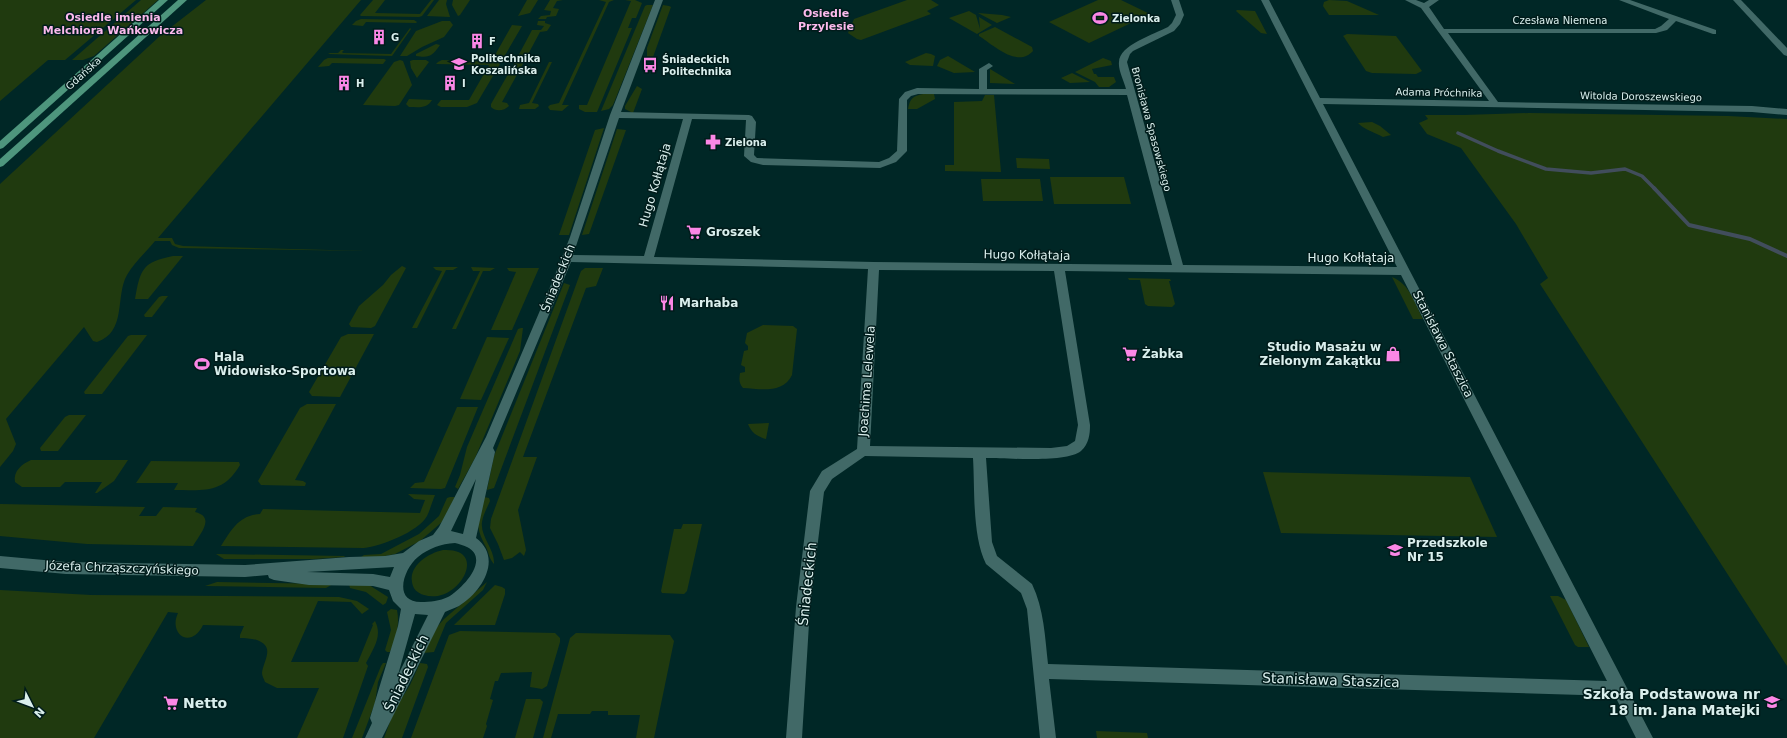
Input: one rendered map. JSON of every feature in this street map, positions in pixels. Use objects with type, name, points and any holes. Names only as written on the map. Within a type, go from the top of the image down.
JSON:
[{"type":"main road","name":"Gdańska","points":[[0,146],[164,0]]},
{"type":"main road","name":"Gdańska","points":[[0,164],[162,17],[183,0]]},
{"type":"street","name":"Śniadeckich","points":[[438,539],[444,531],[462,493],[492,437],[575,237],[615,115],[660,0]]},
{"type":"street","name":"Bronisława Spasowskiego","points":[[1175,0],[1180,15],[1176,24],[1171,29],[1135,45],[1126,53],[1123,62],[1179,270]]},
{"type":"street","name":"Stanisława Staszica","points":[[1265,0],[1406,271],[1645,738]]},
{"type":"street","points":[[1409,0],[1424,6],[1435,0]]},
{"type":"street","points":[[1623,0],[1713,32]]},
{"type":"street","points":[[1737,0],[1787,53]]},
{"type":"street","name":"Adama Próchnika","points":[[1424,6],[1495,104]]},
{"type":"street","name":"Czesława Niemena","points":[[1442,31],[1656,31],[1664,28],[1675,18]]},
{"type":"street","points":[[1777,42],[1787,43]]},
{"type":"street","points":[[983,91],[983,69],[989,66]]},
{"type":"street","points":[[615,115],[749,118],[751,122],[749,156],[754,160],[763,162],[788,163],[880,165],[898,158],[902,151],[903,99],[908,94],[917,91],[1131,92]]},
{"type":"street","name":"Adama Próchnika","points":[[1317,101],[1495,104]]},
{"type":"street","name":"Witolda Doroszewskiego","points":[[1495,104],[1752,109],[1787,112]]},
{"type":"street","name":"Hugo Kołłątaja","points":[[648,260],[688,116]]},
{"type":"street","name":"Hugo Kołłątaja","points":[[566,258],[874,266],[1406,271]]},
{"type":"street","name":"Joachima Lelewela","points":[[874,266],[862,451],[980,453],[1064,452],[1073,450],[1080,445],[1084,436],[1078,383],[1059,268]]},
{"type":"street","name":"Śniadeckich","points":[[469,540],[492,437]]},
{"type":"street","name":"Śniadeckich","points":[[794,738],[803,607],[817,491],[827,475],[862,451]]},
{"type":"street","points":[[980,453],[985,542],[991,560],[1027,589],[1034,609],[1048,738]]},
{"type":"street","points":[[455,537],[469,540],[480,550],[482,557],[481,573],[476,583],[468,592],[450,604],[439,608],[419,609],[408,606],[398,596],[395,585],[398,571],[407,558],[422,546],[438,539],[455,537]]},
{"type":"street","name":"Józefa Chrząszczyńskiego","points":[[0,562],[66,568],[245,571],[349,562],[386,562],[407,558]]},
{"type":"street","name":"Józefa Chrząszczyńskiego","points":[[245,571],[308,579],[373,580],[395,585]]},
{"type":"street","name":"Śniadeckich","points":[[373,738],[394,657],[405,626],[408,606]]},
{"type":"street","name":"Śniadeckich","points":[[373,738],[415,658],[439,608]]},
{"type":"street","name":"Stanisława Staszica","points":[[1041,671],[1620,689]]},
{"type":"green space","points":[[0,0],[136,0],[65,60],[48,60],[0,101]]},
{"type":"green space","points":[[141,0],[158,0],[94,56],[83,60],[72,60]]},
{"type":"green space","points":[[206,0],[361,0],[158,238],[172,238],[175,244],[183,246],[367,251],[179,248],[172,245],[170,241],[155,241],[130,271],[123,283],[119,313],[113,330],[106,337],[97,342],[93,341],[84,327],[6,419],[16,444],[13,451],[0,467],[0,184],[161,35]]},
{"type":"green space","points":[[373,0],[385,0],[375,13],[420,14],[431,0],[434,0],[422,16],[419,17],[361,16],[360,15]]},
{"type":"green space","points":[[439,0],[447,0],[446,4],[450,17],[427,16]]},
{"type":"green space","points":[[453,0],[470,0],[458,16],[452,5]]},
{"type":"green space","points":[[527,0],[538,0],[530,13],[518,16]]},
{"type":"green space","points":[[550,0],[563,0],[557,1],[553,8],[559,9],[556,16],[547,17],[546,19],[538,19],[541,16],[550,15],[551,11],[544,10]]},
{"type":"green space","points":[[599,0],[614,0],[609,2],[562,105],[569,105],[562,111],[550,110],[548,107],[550,105],[559,103],[606,2]]},
{"type":"green space","points":[[625,0],[635,0],[642,3],[636,18],[632,18],[628,28],[632,28],[597,112],[585,112],[579,109],[579,105],[587,105],[631,1]]},
{"type":"green space","points":[[907,0],[931,0],[939,5],[927,11],[931,14],[861,40],[848,33],[854,19]]},
{"type":"green space","name":"Zielonka","points":[[1098,0],[1121,0],[1150,14],[1089,43],[1049,22]]},
{"type":"green space","points":[[1329,0],[1347,1],[1379,15],[1329,15],[1323,6],[1324,2]]},
{"type":"green space","points":[[653,5],[613,105],[609,109],[601,111],[645,6]]},
{"type":"green space","points":[[663,5],[671,7],[653,57],[647,60],[647,48]]},
{"type":"green space","points":[[969,11],[976,15],[980,29],[979,17],[992,25],[977,34],[949,18]]},
{"type":"green space","points":[[1236,11],[1255,11],[1267,34],[1261,33]]},
{"type":"green space","points":[[978,13],[1002,15],[1011,17],[997,23]]},
{"type":"green space","points":[[361,19],[414,20],[417,22],[366,22],[363,26],[352,25]]},
{"type":"green space","points":[[442,21],[450,21],[453,25],[444,37],[407,56],[400,56],[416,31]]},
{"type":"green space","points":[[538,21],[545,21],[545,23],[551,25],[547,31],[540,32],[525,60],[516,60],[532,30],[541,30],[544,26],[537,25]]},
{"type":"green space","points":[[512,25],[522,26],[504,57],[478,56],[495,55]]},
{"type":"green space","points":[[995,27],[1032,47],[1033,51],[1027,56],[1012,56],[997,49],[979,36],[979,34]]},
{"type":"green space","points":[[410,28],[411,29],[392,56],[328,54],[338,53],[341,50],[344,50],[342,52],[343,53],[391,54]]},
{"type":"green space","points":[[1347,34],[1396,36],[1422,71],[1416,74],[1372,73],[1366,71],[1343,36]]},
{"type":"green space","points":[[436,44],[440,45],[435,52],[430,55],[425,57],[416,56],[416,54]]},
{"type":"green space","points":[[926,53],[935,56],[933,66],[910,65],[905,62]]},
{"type":"green space","points":[[948,56],[975,72],[954,73],[937,66],[940,60]]},
{"type":"green space","points":[[328,58],[386,60],[383,64],[332,63],[329,66],[318,67]]},
{"type":"green space","points":[[1103,58],[1111,61],[1112,65],[1092,69],[1094,74],[1098,77],[1114,77],[1116,82],[1109,87],[1099,87],[1095,82],[1075,72]]},
{"type":"green space","points":[[400,60],[403,61],[412,85],[399,105],[363,105],[394,62]]},
{"type":"green space","points":[[426,60],[429,62],[417,78],[411,68],[410,61]]},
{"type":"green space","points":[[442,60],[497,62],[500,64],[477,103],[467,107],[441,107],[437,105],[441,100],[469,100],[489,65],[436,64]]},
{"type":"green space","points":[[515,62],[524,62],[502,102],[507,103],[509,106],[502,110],[495,110],[491,107],[491,104]]},
{"type":"green space","points":[[549,62],[552,62],[532,103],[538,104],[539,106],[535,109],[519,109],[520,105],[529,103]]},
{"type":"green space","points":[[990,69],[1015,84],[990,83]]},
{"type":"green space","points":[[1072,73],[1090,82],[1070,83],[1061,78]]},
{"type":"green space","points":[[637,86],[642,89],[633,113],[625,109],[625,106]]},
{"type":"green space","points":[[923,94],[934,94],[935,99],[917,109],[908,109],[912,98]]},
{"type":"green space","points":[[985,95],[994,95],[1001,172],[945,171],[945,165],[954,165],[954,102],[982,101]]},
{"type":"green space","points":[[409,99],[432,100],[425,106],[409,107],[406,104]]},
{"type":"green space","points":[[1529,113],[1728,116],[1787,119],[1787,666],[1540,284],[1548,278],[1516,224],[1461,148],[1427,134],[1419,123],[1428,119],[1425,115]]},
{"type":"green space","points":[[1372,122],[1380,126],[1391,135],[1383,137],[1358,123]]},
{"type":"green space","points":[[604,128],[569,235],[559,235],[595,130]]},
{"type":"green space","points":[[617,129],[626,130],[589,234],[582,235]]},
{"type":"green space","points":[[1016,158],[1049,159],[1050,169],[1017,168]]},
{"type":"green space","points":[[1050,177],[1124,177],[1131,204],[1054,204]]},
{"type":"green space","points":[[981,179],[1040,179],[1043,201],[983,201]]},
{"type":"green space","points":[[173,256],[183,256],[148,299],[135,299],[141,274],[144,269],[155,261]]},
{"type":"green space","points":[[402,266],[406,268],[375,326],[371,328],[351,327],[349,324],[359,306]]},
{"type":"green space","points":[[433,267],[458,267],[453,270],[446,270],[417,328],[412,328],[442,271],[436,270]]},
{"type":"green space","points":[[471,267],[495,268],[490,271],[483,271],[456,329],[452,329],[480,271],[473,271]]},
{"type":"green space","points":[[507,268],[539,268],[512,330],[491,330],[516,272],[509,271]]},
{"type":"green space","points":[[585,268],[603,268],[596,286],[586,288],[523,457],[537,457],[518,510],[526,550],[524,556],[520,552],[512,558],[504,560],[490,528],[491,519],[581,271]]},
{"type":"green space","points":[[1392,277],[1408,289],[1423,319],[1413,319]]},
{"type":"green space","points":[[1128,278],[1170,279],[1171,281],[1169,281],[1175,304],[1172,307],[1148,306],[1145,304],[1140,280],[1129,280]]},
{"type":"green space","points":[[564,283],[570,285],[494,488],[487,490],[494,456]]},
{"type":"green space","points":[[168,296],[152,317],[145,317],[144,315],[159,297]]},
{"type":"green space","points":[[763,325],[793,326],[797,329],[792,375],[788,381],[777,388],[743,388],[739,378],[740,373],[745,372],[745,367],[741,365],[744,351],[748,350],[748,346],[745,343],[747,333]]},
{"type":"green space","points":[[523,328],[520,351],[475,458],[458,489],[455,487],[460,475],[467,447],[518,329]]},
{"type":"green space","points":[[348,334],[374,334],[340,397],[312,396],[309,392],[341,337]]},
{"type":"green space","points":[[147,335],[102,394],[85,394],[84,392],[128,336]]},
{"type":"green space","points":[[487,337],[509,338],[481,400],[460,399]]},
{"type":"green space","points":[[307,404],[336,404],[295,480],[303,481],[306,483],[305,486],[261,485],[258,481],[300,408]]},
{"type":"green space","points":[[457,407],[478,407],[445,488],[410,488],[415,483],[424,482]]},
{"type":"green space","points":[[69,415],[86,415],[58,451],[41,451],[40,448],[65,417]]},
{"type":"green space","points":[[769,423],[766,439],[755,434],[748,424]]},
{"type":"green space","points":[[31,460],[128,460],[114,481],[95,493],[102,482],[65,482],[60,487],[22,487],[15,482],[15,474],[21,466]]},
{"type":"green space","points":[[151,461],[239,462],[240,465],[234,474],[220,486],[204,490],[174,490],[178,483],[136,483]]},
{"type":"green space","points":[[1263,472],[1470,477],[1497,537],[1281,533]]},
{"type":"green space","points":[[408,494],[435,495],[427,516],[408,533],[371,547],[221,546],[236,524],[246,517],[260,514],[263,509],[420,513],[425,500],[414,499]]},
{"type":"green space","points":[[455,497],[442,522],[420,541],[395,554],[380,557],[361,557],[364,555],[381,554],[419,534],[439,516],[447,498]]},
{"type":"green space","points":[[484,497],[489,498],[490,501],[483,517],[482,527],[494,559],[494,564],[482,539],[478,522]]},
{"type":"green space","points":[[0,504],[145,507],[139,516],[156,516],[163,507],[197,508],[195,512],[201,514],[205,518],[205,522],[202,531],[193,546],[87,544],[0,536]]},
{"type":"green space","points":[[683,524],[702,524],[687,591],[684,594],[662,593],[661,591],[674,529],[681,529]]},
{"type":"green space","points":[[443,550],[457,552],[465,557],[467,566],[464,576],[458,585],[448,592],[437,596],[419,593],[414,589],[412,582],[414,570],[426,557]]},
{"type":"green space","points":[[216,554],[345,557],[313,559],[224,559]]},
{"type":"green space","points":[[217,582],[333,584],[326,588],[205,586]]},
{"type":"green space","points":[[487,582],[483,590],[446,623],[434,652],[423,653],[437,627],[444,619]]},
{"type":"green space","points":[[349,584],[369,585],[388,597],[386,603],[383,605],[366,592],[350,588]]},
{"type":"green space","points":[[495,585],[505,589],[505,594],[495,625],[454,625]]},
{"type":"green space","points":[[0,590],[91,595],[339,597],[357,601],[369,609],[362,614],[351,602],[318,601],[291,662],[358,662],[373,625],[372,624],[375,621],[378,637],[366,663],[368,666],[343,738],[297,738],[319,688],[277,688],[265,682],[262,673],[267,655],[266,646],[257,640],[240,638],[244,626],[203,625],[198,633],[193,637],[187,638],[178,633],[176,621],[178,613],[168,612],[94,738],[0,738]]},
{"type":"green space","points":[[1550,596],[1558,596],[1566,600],[1589,647],[1578,647],[1575,645]]},
{"type":"green space","points":[[391,609],[397,610],[398,626],[396,637],[390,652],[387,652],[385,650],[391,630],[387,612]]},
{"type":"green space","points":[[460,631],[555,633],[560,638],[560,642],[547,686],[542,689],[530,687],[532,672],[501,673],[498,681],[495,681],[490,699],[493,700],[483,738],[411,738],[449,635]]},
{"type":"green space","points":[[576,633],[670,635],[674,641],[654,738],[636,738],[640,715],[608,715],[608,711],[592,711],[590,714],[558,714],[551,738],[543,738],[570,638]]},
{"type":"green space","points":[[383,663],[386,663],[378,682],[375,703],[362,738],[352,738],[381,666]]},
{"type":"green space","points":[[420,663],[427,664],[428,667],[402,738],[384,738],[394,711],[410,685]]},
{"type":"green space","points":[[526,699],[540,699],[543,702],[533,738],[515,738]]},
{"type":"green space","points":[[1096,731],[1147,733],[1148,738],[1097,738]]},
{"type":"waterway","points":[[1458,133],[1498,151],[1546,169],[1591,173],[1625,169],[1642,176],[1654,188]]},
{"type":"waterway","points":[[1654,188],[1689,225],[1750,239],[1787,256]]},
{"type":"place","name":"Zielonka","points":[[1100,18]]},
{"type":"place","name":"G","points":[[379,37]]},
{"type":"place","name":"F","points":[[477,41]]},
{"type":"place","name":"Politechnika Koszalińska","points":[[459,64]]},
{"type":"place","name":"Śniadeckich Politechnika","points":[[650,65]]},
{"type":"place","name":"H","points":[[344,83]]},
{"type":"place","name":"I","points":[[450,83]]},
{"type":"place","name":"Zielona","points":[[713,142]]},
{"type":"place","name":"Groszek","points":[[694,232]]},
{"type":"place","name":"Marhaba","points":[[667,303]]},
{"type":"place","name":"Żabka","points":[[1130,354]]},
{"type":"place","name":"Studio Masażu w Zielonym Zakątku","points":[[1393,354]]},
{"type":"place","name":"Hala Widowisko-Sportowa","points":[[202,364]]},
{"type":"place","name":"Przedszkole Nr 15","points":[[1395,550]]},
{"type":"place","name":"Szkoła Podstawowa nr 18 im. Jana Matejki","points":[[1772,702]]},
{"type":"place","name":"Netto","points":[[171,703]]},
{"type":"district","name":"Osiedle Przylesie","points":[[826,19]]},
{"type":"district","name":"Osiedle imienia Melchiora Wańkowicza","points":[[113,23]]}]
